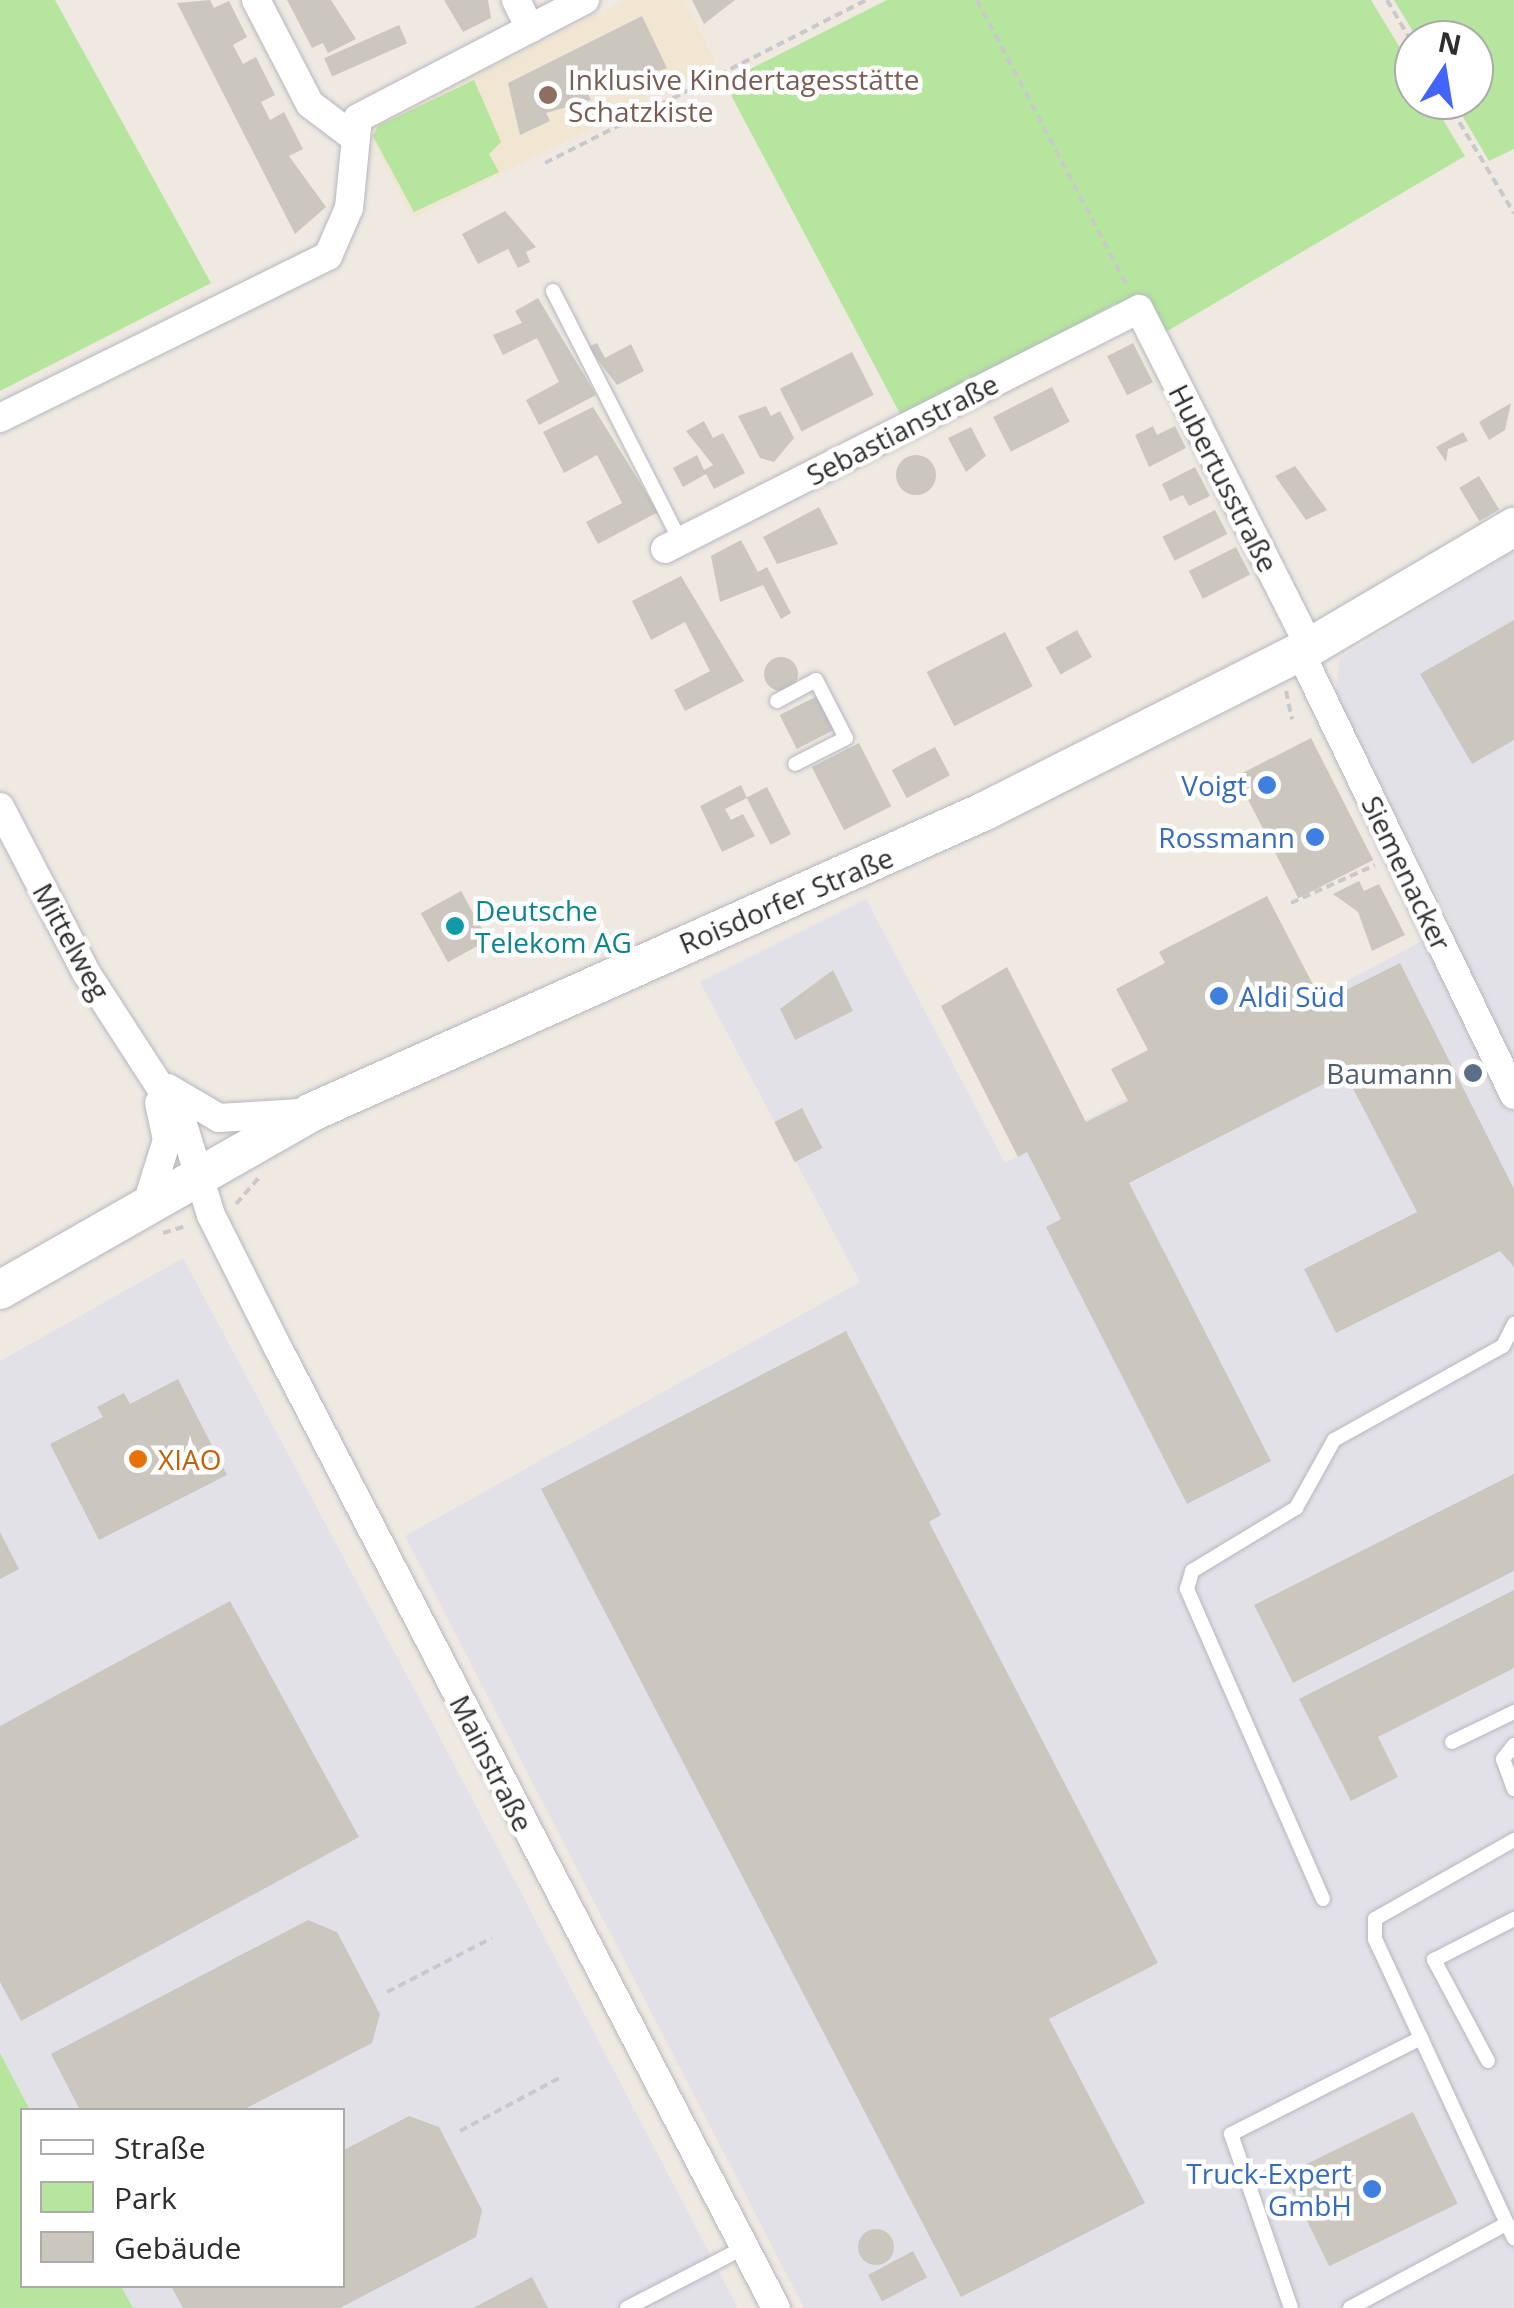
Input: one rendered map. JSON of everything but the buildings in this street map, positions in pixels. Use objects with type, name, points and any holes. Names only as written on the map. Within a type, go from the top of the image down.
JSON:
[{"type":"main road","name":"Roisdorfer Straße","points":[[0,1290],[312,1112],[895,854],[1299,660],[1514,527]]},
{"type":"street","points":[[256,0],[310,104],[351,136]]},
{"type":"street","points":[[516,0],[530,29]]},
{"type":"street","points":[[0,418],[328,256],[350,208],[351,136],[370,108],[584,0]]},
{"type":"street","name":"Sebastianstraße","points":[[673,546],[1139,309]]},
{"type":"street","name":"Hubertusstraße","points":[[1139,309],[1299,660]]},
{"type":"street","name":"Siemenacker","points":[[1299,660],[1514,1094]]},
{"type":"street","name":"Mittelweg","points":[[0,807],[87,974],[152,1072],[212,1215]]},
{"type":"street","name":"Mittelweg","points":[[152,1072],[182,1102],[219,1118],[312,1112]]},
{"type":"street","name":"Mittelweg","points":[[146,1207],[167,1140],[152,1072]]},
{"type":"street","name":"Mainstraße","points":[[212,1215],[776,2308]]},
{"type":"lane","points":[[553,291],[673,546]]},
{"type":"lane","points":[[777,701],[816,680],[846,738],[795,764]]},
{"type":"lane","points":[[1323,1899],[1186,1588],[1192,1570],[1296,1508],[1334,1440],[1503,1346],[1514,1324]]},
{"type":"lane","points":[[1452,1742],[1514,1712]]},
{"type":"lane","points":[[1514,1746],[1503,1759],[1514,1789]]},
{"type":"lane","points":[[1350,2308],[1510,2231],[1375,1938],[1375,1918],[1514,1840]]},
{"type":"lane","points":[[1488,2061],[1434,1960],[1514,1919]]},
{"type":"lane","points":[[1291,2308],[1230,2134],[1421,2038]]},
{"type":"lane","points":[[627,2308],[745,2248]]},
{"type":"path","points":[[545,163],[866,0]]},
{"type":"path","points":[[977,0],[1139,309]]},
{"type":"path","points":[[1458,120],[1514,213]]},
{"type":"path","points":[[1292,719],[1299,660]]},
{"type":"path","points":[[1292,903],[1397,853]]},
{"type":"path","points":[[387,1992],[492,1938]]},
{"type":"path","points":[[460,2131],[563,2076]]},
{"type":"shaded area","name":"Inklusive Kindertagesstätte Schatzkiste","points":[[625,0],[685,0],[717,66],[412,218],[371,136],[377,125]]},
{"type":"shaded area","points":[[1514,551],[1514,2308],[804,2308],[405,1536],[860,1282],[700,982],[866,899],[1005,1163],[1452,925],[1335,695],[1340,658]]},
{"type":"shaded area","points":[[183,1258],[436,1730],[738,2308],[133,2308],[122,2288],[345,2288],[345,2108],[29,2108],[0,2053],[0,1361]]},
{"type":"green space","points":[[0,0],[55,0],[211,283],[0,391]]},
{"type":"green space","points":[[887,0],[1371,0],[1394,38],[1394,120],[1443,120],[1465,156],[1154,339],[1139,309],[1114,304],[905,423],[724,82]]},
{"type":"green space","points":[[1394,0],[1514,0],[1514,149],[1489,161],[1465,120],[1494,120],[1494,20],[1406,20]]},
{"type":"green space","points":[[474,80],[501,142],[489,154],[499,172],[414,212],[373,136],[378,126]]},
{"type":"green space","points":[[0,2053],[29,2108],[20,2108],[20,2288],[122,2288],[133,2308],[0,2308]]},
{"type":"place","name":"Inklusive Kindertagesstätte Schatzkiste","points":[[548,95]]},
{"type":"place","name":"Voigt","points":[[1267,785]]},
{"type":"place","name":"Rossmann","points":[[1315,837]]},
{"type":"place","name":"Deutsche Telekom AG","points":[[455,926]]},
{"type":"place","name":"Aldi Süd","points":[[1219,996]]},
{"type":"place","name":"Baumann","points":[[1473,1073]]},
{"type":"place","name":"XIAO","points":[[138,1459]]},
{"type":"place","name":"Truck-Expert GmbH","points":[[1372,2189]]}]
